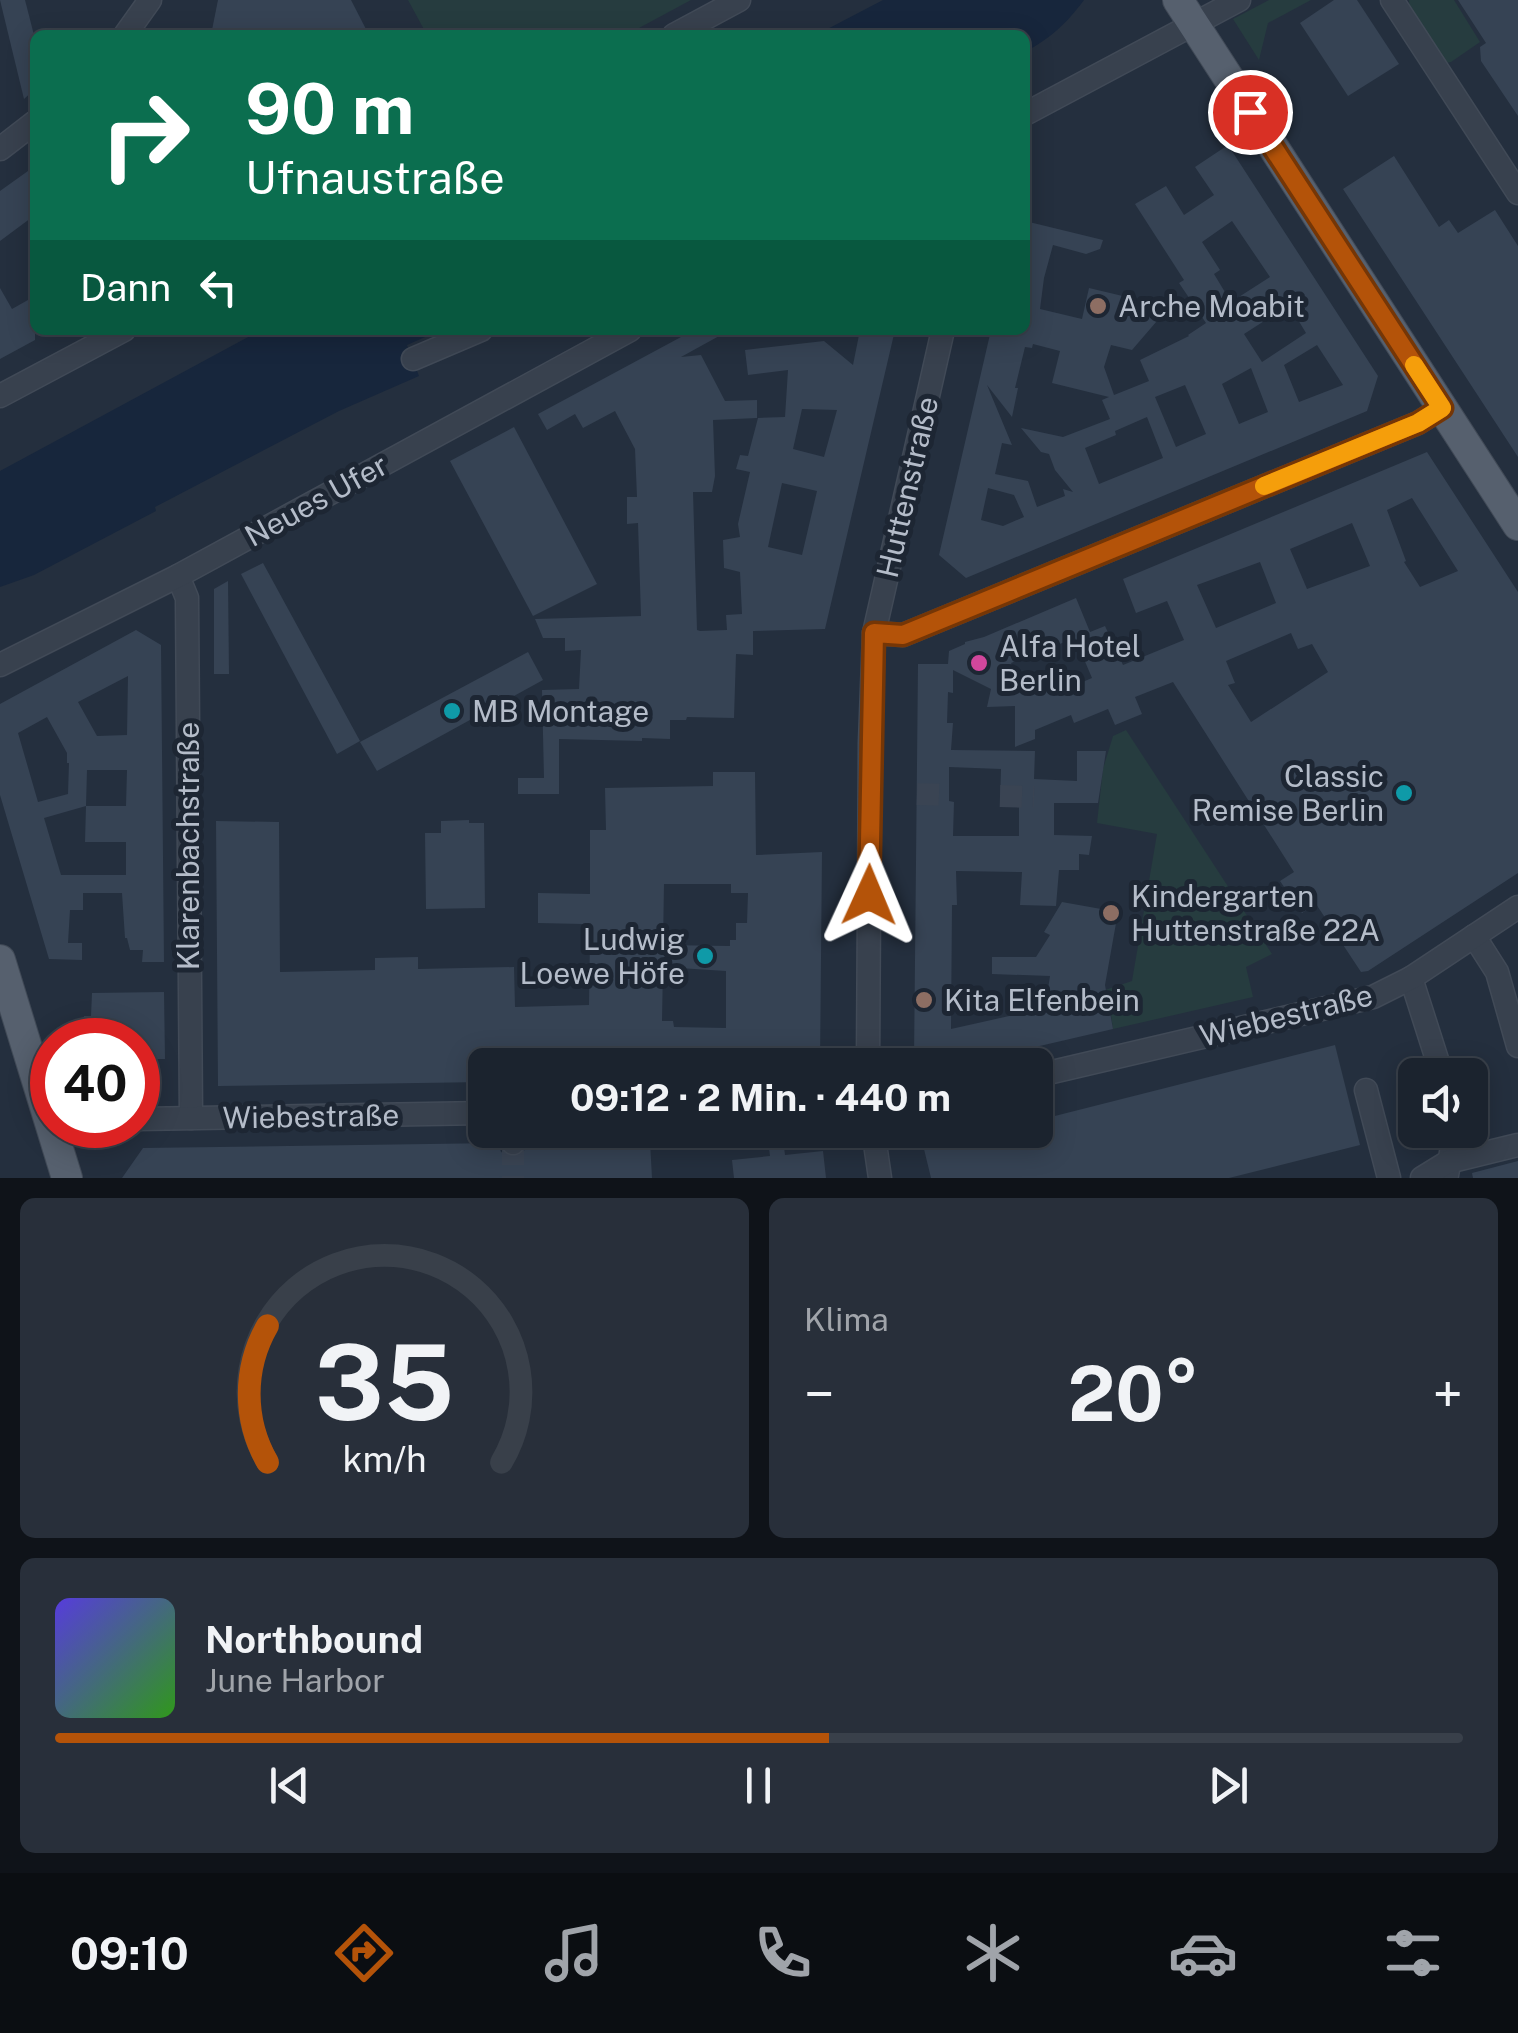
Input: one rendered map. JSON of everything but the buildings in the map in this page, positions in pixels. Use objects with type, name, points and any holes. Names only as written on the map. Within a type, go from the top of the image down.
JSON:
[{"type":"main road","points":[[1186,12],[1518,524]]},
{"type":"main road","points":[[0,960],[30,1054]]},
{"type":"main road","points":[[59,1148],[67,1178]]},
{"type":"street","points":[[129,30],[150,0]]},
{"type":"street","points":[[683,30],[739,0]]},
{"type":"street","points":[[1030,111],[1186,12],[1240,0]]},
{"type":"street","points":[[1392,0],[1518,193]]},
{"type":"street","points":[[0,149],[30,126]]},
{"type":"street","points":[[0,396],[115,335]]},
{"type":"street","points":[[413,359],[469,335]]},
{"type":"street","name":"Neues Ufer","points":[[0,665],[178,576],[621,335]]},
{"type":"street","name":"Huttenstraße","points":[[868,1048],[874,633],[942,335]]},
{"type":"street","points":[[874,633],[903,635],[1418,423],[1442,408]]},
{"type":"street","name":"Klarenbachstraße","points":[[178,576],[187,598],[191,1118]]},
{"type":"street","name":"Wiebestraße","points":[[1053,1072],[1373,997],[1411,978],[1518,908]]},
{"type":"street","points":[[1474,936],[1497,972],[1518,1046]]},
{"type":"street","points":[[1411,978],[1437,1058]]},
{"type":"street","points":[[1366,1090],[1389,1178]]},
{"type":"street","name":"Wiebestraße","points":[[160,1119],[468,1113]]},
{"type":"street","points":[[1422,1178],[1518,1144]]},
{"type":"street","points":[[876,1148],[880,1178]]},
{"type":"green space","points":[[408,0],[691,0],[635,30],[424,30]]},
{"type":"green space","points":[[1269,0],[1311,0],[1268,23],[1259,60],[1233,19]]},
{"type":"green space","points":[[1409,0],[1454,0],[1480,42],[1446,63],[1410,16]]},
{"type":"green space","points":[[1126,730],[1272,954],[1246,967],[1253,997],[1113,1029],[1109,1001],[1102,991],[1132,981],[1157,834],[1097,823],[1103,769],[1113,736]]},
{"type":"water","points":[[883,0],[1084,0],[1057,30],[1030,49],[1030,30],[826,30]]},
{"type":"water","points":[[252,335],[430,335],[407,345],[419,376],[339,411],[34,575],[0,587],[0,471]]},
{"type":"tunnel","points":[[917,794],[949,795]]},
{"type":"tunnel","points":[[1000,796],[1034,797]]},
{"type":"tunnel","points":[[513,1148],[513,1178]]},
{"type":"slow traffic","points":[[1264,486],[1418,423],[1442,408],[1414,365]]},
{"type":"place","name":"Arche Moabit","points":[[1098,306]]},
{"type":"place","name":"Alfa Hotel Berlin","points":[[979,663]]},
{"type":"place","name":"MB Montage","points":[[452,711]]},
{"type":"place","name":"Classic Remise Berlin","points":[[1404,793]]},
{"type":"place","name":"Kindergarten Huttenstraße 22A","points":[[1111,913]]},
{"type":"place","name":"Ludwig Loewe Höfe","points":[[705,956]]},
{"type":"place","name":"Kita Elfenbein","points":[[924,1000]]},
{"type":"route","points":[[869,895],[874,633],[903,635],[1418,423],[1442,408],[1250,112]]}]
